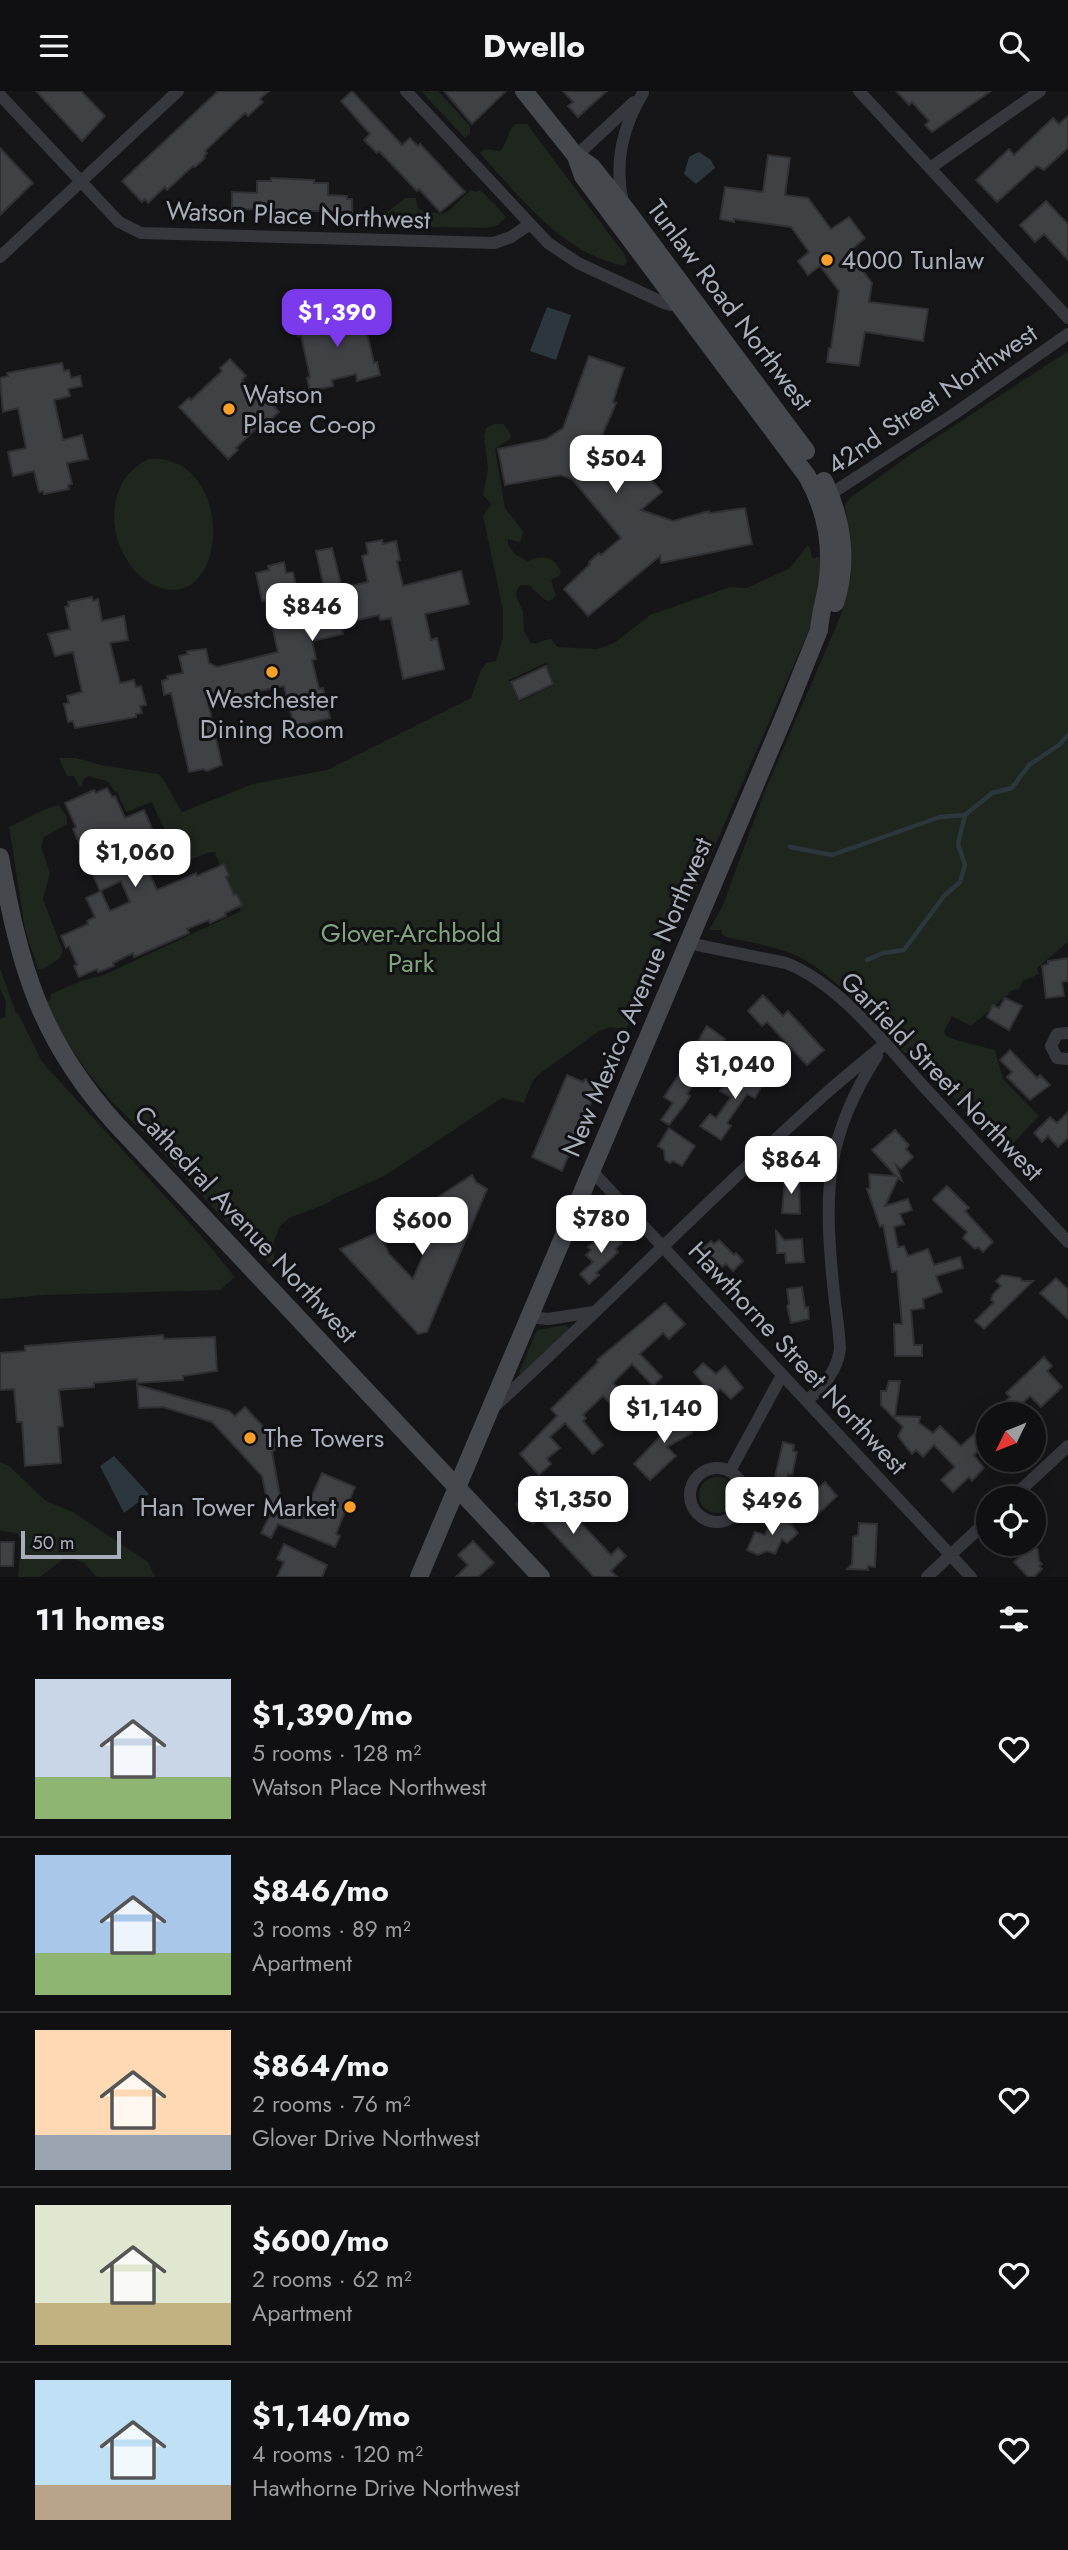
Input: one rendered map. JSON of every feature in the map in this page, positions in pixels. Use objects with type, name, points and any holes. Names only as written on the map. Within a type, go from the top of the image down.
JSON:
[{"type":"street","points":[[0,257],[178,91]]},
{"type":"street","points":[[406,91],[548,243],[570,258],[664,303],[684,300]]},
{"type":"street","name":"Tunlaw Road Northwest","points":[[524,91],[576,156],[592,167],[624,207],[684,300],[825,498]]},
{"type":"street","points":[[859,91],[1068,318]]},
{"type":"street","points":[[930,168],[1040,91]]},
{"type":"street","points":[[576,156],[645,92]]},
{"type":"street","points":[[624,207],[620,183],[622,146],[632,113],[645,92]]},
{"type":"street","points":[[0,95],[81,182]]},
{"type":"street","name":"Tunlaw Road Northwest","points":[[576,156],[583,176],[684,300]]},
{"type":"street","name":"Watson Place Northwest","points":[[81,182],[119,222],[129,229],[147,234],[494,243],[511,237],[530,224]]},
{"type":"street","name":"42nd Street Northwest","points":[[825,498],[954,414],[1068,334]]},
{"type":"street","name":"New Mexico Avenue Northwest","points":[[419,1577],[819,630],[830,554],[825,498]]},
{"type":"street","name":"Cathedral Avenue Northwest","points":[[0,857],[27,979],[51,1034],[85,1089],[541,1577]]},
{"type":"street","name":"Garfield Street Northwest","points":[[688,943],[799,968],[836,994],[1068,1242]]},
{"type":"street","points":[[1068,1033],[1057,1034],[1051,1046],[1057,1058],[1068,1059]]},
{"type":"street","points":[[491,1409],[580,1328],[825,1094],[885,1044]]},
{"type":"street","points":[[807,1401],[830,1377],[838,1361],[840,1349],[828,1211],[834,1151],[854,1094],[885,1044]]},
{"type":"street","name":"Hawthorne Street Northwest","points":[[592,1171],[971,1577]]},
{"type":"street","points":[[529,1317],[548,1319],[595,1311]]},
{"type":"street","points":[[730,1471],[782,1375]]},
{"type":"street","points":[[1025,1486],[1068,1446]]},
{"type":"street","points":[[721,1468],[730,1471],[742,1484],[744,1492],[741,1509],[735,1516],[720,1523],[702,1518],[691,1504],[691,1485],[703,1471],[721,1468]]},
{"type":"street","points":[[927,1577],[976,1532]]},
{"type":"green space","points":[[421,91],[438,91],[470,126],[470,135],[464,137]]},
{"type":"green space","points":[[516,124],[527,124],[625,255],[627,262],[624,266],[581,249],[562,236],[527,205],[480,153],[484,149],[500,151]]},
{"type":"green space","points":[[471,190],[480,190],[506,217],[498,225],[488,228],[390,226],[386,218],[386,213],[405,198],[416,198],[418,209],[444,213]]},
{"type":"green space","points":[[1068,351],[1068,942],[1037,968],[1039,974],[1023,981],[1019,989],[1013,990],[971,1026],[952,1016],[944,1032],[946,1036],[956,1040],[995,1050],[1003,1079],[1039,1116],[1005,1152],[912,1053],[905,1053],[824,973],[787,952],[726,937],[722,930],[709,930],[722,907],[765,791],[840,617],[851,576],[845,505],[850,498],[914,452]]},
{"type":"green space","name":"Glover-Archbold Park","points":[[503,424],[511,434],[510,439],[495,449],[505,508],[523,531],[521,540],[518,542],[508,539],[508,545],[516,555],[528,561],[538,558],[551,560],[561,572],[551,580],[556,596],[550,601],[545,600],[529,585],[521,585],[517,589],[516,595],[523,612],[524,632],[531,643],[551,639],[558,647],[604,647],[616,642],[650,615],[730,587],[747,588],[790,568],[807,546],[810,547],[812,558],[827,556],[816,614],[691,901],[681,900],[651,966],[626,1031],[611,1027],[599,1031],[538,1075],[532,1082],[524,1103],[502,1098],[386,1175],[289,1218],[280,1226],[274,1241],[274,1264],[270,1264],[111,1101],[54,1023],[46,1002],[50,1000],[51,994],[106,974],[241,911],[216,852],[177,864],[173,862],[174,851],[152,802],[126,812],[109,782],[89,776],[80,788],[74,776],[67,776],[59,758],[76,758],[158,774],[182,812],[253,784],[327,770],[471,698],[486,663],[496,661],[503,638],[503,610],[483,516],[491,504],[483,495],[488,469],[484,436],[486,428]],"holes":[[[546,663],[554,685],[519,702],[509,680]]]},
{"type":"green space","points":[[149,459],[177,464],[197,480],[209,504],[213,531],[210,556],[199,577],[182,589],[158,587],[141,577],[129,563],[117,538],[114,511],[116,498],[128,475]]},
{"type":"green space","points":[[59,805],[67,817],[67,824],[44,837],[41,847],[50,873],[43,899],[63,951],[60,958],[42,970],[38,969],[25,929],[9,827]]},
{"type":"green space","points":[[0,968],[16,1013],[42,1062],[196,1230],[235,1277],[220,1290],[44,1295],[0,1299],[0,1019],[5,1017],[6,1002],[0,988]]},
{"type":"green space","points":[[566,1325],[570,1329],[521,1375],[519,1373],[537,1330]]},
{"type":"green space","points":[[0,1462],[9,1466],[46,1501],[73,1512],[148,1562],[155,1577],[97,1577],[84,1563],[67,1556],[40,1577],[18,1577],[21,1538],[16,1533],[0,1531]]},
{"type":"green space","points":[[717,1477],[730,1482],[735,1495],[730,1508],[717,1513],[704,1508],[699,1495],[704,1482]]},
{"type":"shaded area","points":[[699,152],[711,160],[715,168],[696,184],[684,174],[689,157]]},
{"type":"shaded area","points":[[547,307],[571,315],[556,360],[530,351]]},
{"type":"shaded area","points":[[114,1456],[149,1494],[124,1513],[100,1466]]},
{"type":"building","points":[[36,91],[81,91],[105,116],[82,141]]},
{"type":"building","points":[[218,91],[269,91],[260,99],[263,102],[248,116],[245,113],[205,151],[205,158],[195,167],[167,190],[165,187],[148,203],[145,199],[142,202],[122,181]]},
{"type":"building","points":[[352,91],[402,145],[410,138],[418,146],[420,144],[465,192],[440,212],[379,151],[377,153],[364,140],[370,134],[341,101]]},
{"type":"building","points":[[444,91],[506,91],[472,124]]},
{"type":"building","points":[[563,91],[607,91],[578,117],[568,106],[573,102]]},
{"type":"building","points":[[896,91],[991,91],[932,132],[925,125],[929,121],[912,102],[909,105]]},
{"type":"building","points":[[1068,116],[1068,148],[1044,170],[1037,166],[997,202],[976,180],[1009,149],[1014,155],[1053,118],[1059,124]]},
{"type":"building","points":[[0,148],[33,183],[0,215]]},
{"type":"building","name":"4000 Tunlaw","points":[[768,155],[790,158],[785,195],[808,198],[831,229],[849,217],[865,238],[849,252],[872,283],[869,302],[928,309],[923,341],[865,332],[859,366],[827,362],[839,291],[820,266],[808,275],[798,261],[809,252],[791,227],[720,219],[725,187],[763,192]]},
{"type":"building","points":[[271,178],[328,183],[328,195],[347,196],[347,199],[352,199],[352,212],[232,209],[232,192],[257,193],[257,181],[271,181]]},
{"type":"building","points":[[1046,201],[1068,224],[1068,260],[1044,234],[1035,242],[1020,225]]},
{"type":"building","name":"Watson Place Co-op","points":[[365,307],[368,320],[364,321],[374,363],[377,362],[380,375],[357,381],[356,374],[332,380],[333,386],[310,391],[307,378],[310,377],[301,335],[298,336],[295,323],[318,318],[319,323],[343,317],[342,312]]},
{"type":"building","points":[[589,356],[624,368],[613,402],[616,403],[601,438],[607,469],[627,452],[662,492],[641,510],[673,521],[709,511],[745,508],[752,544],[661,563],[660,556],[588,616],[564,589],[599,553],[601,555],[621,538],[572,479],[561,475],[505,485],[498,449],[546,439],[563,428]]},
{"type":"building","name":"Watson Place Co-op","points":[[230,359],[246,376],[242,380],[259,398],[263,394],[279,412],[269,421],[267,418],[228,459],[179,407],[189,398],[191,400],[222,371],[220,368]]},
{"type":"building","points":[[62,363],[64,371],[69,370],[71,378],[80,376],[82,386],[68,389],[70,396],[54,400],[63,440],[82,435],[88,459],[67,463],[72,484],[68,485],[69,489],[44,494],[43,491],[39,492],[34,471],[13,476],[8,452],[26,448],[18,408],[3,412],[0,378],[8,376],[7,373]]},
{"type":"building","points":[[382,540],[383,544],[396,541],[403,586],[461,571],[469,604],[425,614],[431,640],[437,638],[444,669],[403,679],[391,618],[380,620],[379,615],[341,624],[343,634],[312,641],[316,659],[312,660],[319,689],[323,688],[330,718],[294,726],[284,686],[208,702],[222,765],[207,771],[203,769],[189,772],[171,693],[164,695],[162,681],[168,679],[167,676],[183,673],[179,656],[188,654],[187,651],[206,649],[209,663],[217,667],[278,652],[266,600],[262,601],[256,573],[269,570],[268,566],[284,562],[286,573],[293,572],[299,598],[325,592],[316,551],[332,548],[342,588],[368,582],[362,556],[368,554],[366,543]]},
{"type":"building","points":[[92,597],[93,601],[98,599],[102,621],[124,616],[128,640],[110,643],[120,683],[134,680],[136,687],[141,686],[146,705],[140,706],[142,713],[136,714],[136,717],[75,728],[73,721],[68,722],[64,704],[69,703],[67,696],[82,692],[73,652],[55,656],[48,634],[70,629],[65,607],[69,606],[68,602]]},
{"type":"building","points":[[546,666],[553,684],[519,700],[511,682]]},
{"type":"building","points":[[107,788],[112,797],[115,796],[125,818],[144,810],[155,835],[136,844],[157,890],[224,864],[229,875],[226,877],[242,905],[210,923],[209,920],[187,929],[189,933],[134,957],[133,953],[113,963],[114,966],[98,972],[97,969],[79,977],[69,946],[66,948],[61,936],[88,924],[87,921],[95,917],[86,898],[101,891],[110,911],[130,902],[121,881],[100,891],[73,829],[76,827],[65,803],[94,790],[96,793]]},
{"type":"building","points":[[1068,958],[1068,981],[1062,982],[1064,996],[1046,998],[1042,966],[1048,964],[1048,961]]},
{"type":"building","points":[[763,995],[783,1016],[788,1011],[824,1050],[807,1065],[767,1022],[762,1026],[748,1011]]},
{"type":"building","points":[[1005,998],[1022,1006],[1009,1030],[987,1017],[993,1005],[999,1008]]},
{"type":"building","points":[[707,1026],[725,1039],[687,1094],[690,1096],[686,1103],[669,1125],[661,1120],[673,1103],[664,1097],[698,1046],[696,1044]]},
{"type":"building","points":[[1010,1050],[1037,1078],[1040,1075],[1050,1085],[1030,1100],[1007,1077],[1012,1072],[1000,1060]]},
{"type":"building","points":[[752,1065],[769,1074],[755,1098],[747,1094],[727,1123],[731,1126],[721,1140],[700,1126],[710,1114],[716,1118],[731,1097],[720,1091],[727,1081],[739,1088]]},
{"type":"building","points":[[567,1075],[583,1082],[585,1079],[598,1086],[562,1171],[532,1157]]},
{"type":"building","points":[[1068,1112],[1068,1138],[1058,1147],[1048,1136],[1042,1142],[1034,1133],[1050,1117],[1057,1123]]},
{"type":"building","points":[[669,1128],[695,1146],[682,1166],[665,1160],[664,1150],[658,1146]]},
{"type":"building","points":[[895,1130],[909,1145],[906,1149],[913,1157],[901,1169],[896,1165],[902,1181],[898,1178],[885,1206],[908,1199],[912,1210],[900,1214],[904,1224],[894,1227],[898,1247],[904,1246],[908,1256],[928,1249],[934,1265],[960,1257],[963,1268],[936,1276],[942,1292],[923,1299],[924,1308],[911,1310],[914,1345],[922,1345],[922,1356],[895,1356],[894,1324],[902,1324],[897,1271],[892,1272],[883,1225],[880,1227],[867,1189],[870,1188],[869,1174],[896,1176],[872,1150]]},
{"type":"building","points":[[472,1175],[476,1182],[487,1189],[427,1332],[418,1334],[340,1249],[379,1232],[389,1254],[413,1279],[439,1218],[429,1203]]},
{"type":"building","points":[[785,1177],[799,1178],[800,1214],[782,1213]]},
{"type":"building","points":[[947,1186],[969,1208],[965,1211],[993,1242],[983,1252],[978,1247],[975,1249],[963,1238],[967,1232],[934,1201]]},
{"type":"building","points":[[610,1229],[622,1243],[615,1249],[618,1252],[596,1273],[599,1275],[589,1284],[580,1274],[593,1262],[586,1255],[591,1250],[588,1247]]},
{"type":"building","points":[[776,1231],[784,1240],[802,1239],[804,1262],[786,1263],[785,1253],[777,1253]]},
{"type":"building","points":[[719,1240],[743,1261],[733,1271],[726,1264],[722,1267],[703,1248],[711,1241],[714,1244]]},
{"type":"building","points":[[1002,1275],[1033,1281],[984,1329],[975,1321],[994,1302],[991,1300],[993,1294],[1001,1286],[996,1281]]},
{"type":"building","points":[[1056,1278],[1068,1289],[1068,1319],[1040,1293]]},
{"type":"building","points":[[802,1287],[809,1319],[791,1323],[787,1289]]},
{"type":"building","points":[[665,1303],[685,1324],[669,1339],[663,1333],[640,1354],[662,1377],[653,1386],[632,1364],[613,1383],[633,1403],[622,1415],[603,1396],[583,1415],[586,1418],[583,1421],[603,1445],[593,1454],[565,1423],[550,1437],[560,1448],[547,1459],[551,1464],[539,1475],[520,1454],[557,1416],[551,1409],[597,1360]]},
{"type":"building","points":[[163,1335],[164,1339],[215,1337],[217,1371],[183,1376],[183,1380],[137,1383],[137,1379],[59,1390],[63,1426],[58,1427],[61,1463],[25,1466],[22,1422],[17,1422],[14,1389],[0,1390],[0,1353],[25,1351],[25,1346]]},
{"type":"building","points":[[1044,1357],[1052,1366],[1047,1371],[1062,1387],[1046,1402],[1036,1402],[1030,1396],[1024,1402],[1005,1402],[1010,1397],[1006,1393]]},
{"type":"building","points":[[703,1363],[716,1374],[725,1366],[743,1388],[731,1399],[720,1389],[713,1396],[694,1372]]},
{"type":"building","points":[[889,1381],[900,1381],[895,1416],[920,1417],[919,1423],[933,1433],[940,1426],[961,1446],[976,1432],[974,1455],[976,1472],[980,1472],[972,1481],[969,1477],[953,1492],[941,1480],[955,1467],[934,1445],[923,1457],[916,1450],[912,1454],[898,1436],[903,1427],[881,1405],[881,1391],[886,1391]]},
{"type":"building","points":[[137,1385],[229,1411],[235,1416],[245,1407],[280,1445],[272,1452],[281,1502],[300,1510],[303,1502],[308,1504],[322,1473],[355,1487],[336,1534],[340,1536],[335,1547],[278,1524],[271,1538],[261,1533],[270,1515],[262,1476],[212,1422],[163,1407],[139,1408]]},
{"type":"building","points":[[679,1411],[686,1417],[692,1433],[667,1447],[676,1456],[650,1480],[634,1464],[666,1430],[659,1417]]},
{"type":"building","points":[[783,1442],[794,1445],[793,1451],[797,1452],[792,1475],[788,1474],[787,1480],[775,1477]]},
{"type":"building","points":[[825,1482],[837,1496],[816,1516],[808,1508],[813,1503],[808,1498]]},
{"type":"building","points":[[529,1492],[555,1515],[570,1502],[583,1516],[578,1520],[611,1555],[618,1548],[626,1556],[611,1571],[617,1577],[594,1577],[539,1518],[533,1524],[516,1504]]},
{"type":"building","points":[[772,1517],[792,1525],[798,1533],[787,1543],[782,1539],[775,1554],[767,1551],[758,1555],[747,1550],[755,1532],[765,1535]]},
{"type":"building","points":[[859,1523],[877,1524],[875,1567],[868,1566],[868,1570],[847,1569],[852,1564],[853,1537],[858,1535]]},
{"type":"building","points":[[473,1541],[494,1563],[478,1577],[456,1577],[468,1565],[458,1555]]},
{"type":"building","points":[[0,1542],[14,1542],[13,1566],[0,1566]]},
{"type":"building","points":[[284,1544],[327,1565],[322,1577],[277,1577],[284,1562],[277,1559]]},
{"type":"building","points":[[1020,1556],[1039,1556],[1042,1564],[1039,1566],[1042,1569],[1034,1577],[1028,1577],[1014,1562]]},
{"type":"waterway","points":[[790,847],[832,855],[940,817],[965,815],[992,793],[1012,788],[1029,765],[1059,745],[1068,735]]},
{"type":"waterway","points":[[867,960],[883,953],[904,950],[944,896],[960,882],[965,865],[958,844],[965,815]]},
{"type":"place","name":"4000 Tunlaw","points":[[827,260]]},
{"type":"place","name":"Watson Place Co-op","points":[[229,409]]},
{"type":"place","name":"Westchester Dining Room","points":[[272,672]]},
{"type":"place","name":"The Towers","points":[[250,1438]]},
{"type":"place","name":"Han Tower Market","points":[[350,1507]]}]
